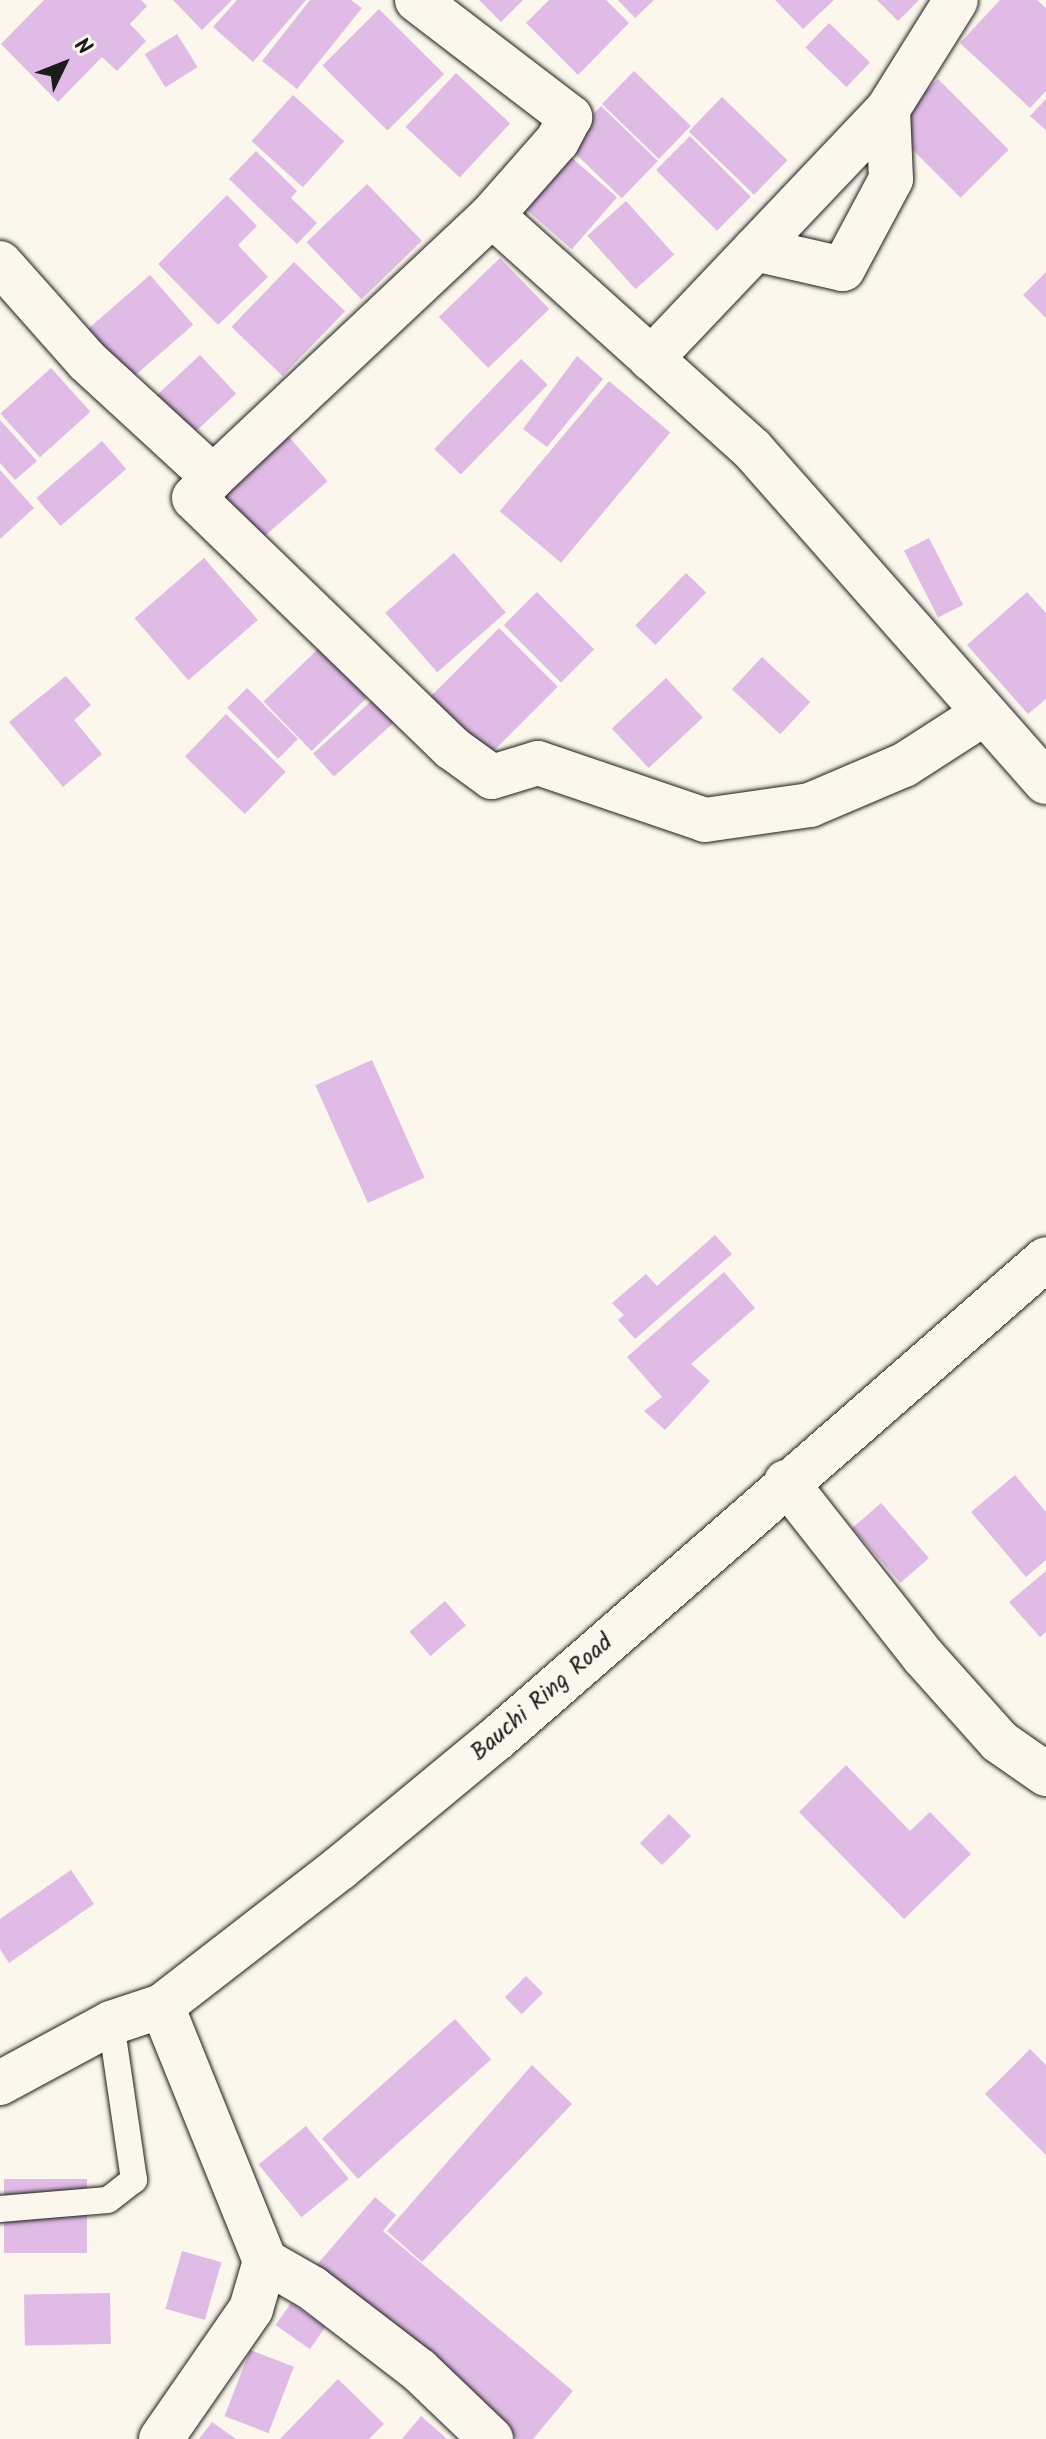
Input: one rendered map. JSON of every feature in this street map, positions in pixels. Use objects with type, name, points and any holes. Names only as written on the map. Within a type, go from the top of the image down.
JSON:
[{"type":"street","points":[[417,0],[570,117],[557,141],[492,215],[194,498],[452,748],[492,777],[538,763],[705,820],[810,805],[904,765],[983,714]]},
{"type":"street","points":[[651,359],[888,109],[956,0]]},
{"type":"street","points":[[755,249],[843,269],[891,179],[888,109]]},
{"type":"street","points":[[492,215],[752,449],[1046,782]]},
{"type":"street","points":[[0,263],[87,361],[213,477]]},
{"type":"street","name":"Bauchi Ring Road","points":[[0,2083],[111,2023],[162,2006],[495,1740],[786,1482],[1046,1259]]},
{"type":"street","points":[[786,1482],[923,1656],[1000,1742],[1046,1774]]},
{"type":"street","points":[[162,2006],[265,2261],[312,2288],[419,2370],[491,2439]]},
{"type":"street","points":[[161,2439],[251,2309],[265,2261]]},
{"type":"lane","points":[[0,2209],[108,2200],[134,2180],[111,2023]]},
{"type":"building","points":[[44,0],[141,0],[147,6],[130,24],[146,41],[117,71],[102,57],[58,102],[1,44]]},
{"type":"building","points":[[173,0],[232,0],[202,30]]},
{"type":"building","points":[[237,0],[306,0],[253,62],[213,27]]},
{"type":"building","points":[[310,0],[351,0],[362,8],[297,89],[262,61]]},
{"type":"building","points":[[479,0],[523,0],[501,22]]},
{"type":"building","points":[[549,0],[606,0],[629,23],[578,75],[526,23]]},
{"type":"building","points":[[618,0],[654,0],[635,18]]},
{"type":"building","points":[[775,0],[834,0],[803,29]]},
{"type":"building","points":[[877,0],[919,0],[898,21]]},
{"type":"building","points":[[1000,0],[1037,0],[1046,8],[1046,91],[1030,108],[960,43]]},
{"type":"building","points":[[379,9],[444,74],[387,131],[322,66]]},
{"type":"building","points":[[829,23],[870,63],[846,87],[805,47]]},
{"type":"building","points":[[177,34],[198,67],[165,87],[145,54]]},
{"type":"building","points":[[634,71],[691,126],[659,159],[602,104]]},
{"type":"building","points":[[456,73],[510,123],[460,178],[406,127]]},
{"type":"building","points":[[938,79],[1009,150],[961,198],[890,127]]},
{"type":"building","points":[[293,95],[344,141],[303,187],[252,141]]},
{"type":"building","points":[[722,97],[787,160],[754,195],[689,132]]},
{"type":"building","points":[[1046,99],[1046,130],[1030,116]]},
{"type":"building","points":[[601,106],[658,161],[622,198],[565,143]]},
{"type":"building","points":[[690,136],[751,197],[717,231],[656,170]]},
{"type":"building","points":[[256,151],[297,191],[291,198],[317,223],[297,244],[229,179]]},
{"type":"building","points":[[565,152],[617,197],[572,249],[520,204]]},
{"type":"building","points":[[367,184],[422,241],[361,299],[307,242]]},
{"type":"building","points":[[227,195],[257,226],[238,245],[268,277],[218,325],[158,264]]},
{"type":"building","points":[[626,201],[674,255],[636,289],[587,236]]},
{"type":"building","points":[[500,258],[549,309],[488,368],[439,317]]},
{"type":"building","points":[[294,262],[345,311],[283,376],[231,327]]},
{"type":"building","points":[[1046,272],[1046,318],[1023,295]]},
{"type":"building","points":[[150,275],[193,325],[127,383],[84,333]]},
{"type":"building","points":[[200,355],[236,394],[186,441],[150,402]]},
{"type":"building","points":[[577,356],[603,379],[547,447],[523,429]]},
{"type":"building","points":[[521,359],[548,385],[461,475],[434,449]]},
{"type":"building","points":[[51,368],[90,412],[40,457],[0,414]]},
{"type":"building","points":[[609,381],[670,432],[561,563],[500,511]]},
{"type":"building","points":[[0,420],[37,461],[15,480],[0,463]]},
{"type":"building","points":[[283,430],[328,481],[255,544],[211,493]]},
{"type":"building","points":[[102,441],[126,469],[61,526],[36,498]]},
{"type":"building","points":[[0,470],[34,508],[0,539]]},
{"type":"building","points":[[929,538],[963,605],[938,618],[904,551]]},
{"type":"building","points":[[454,553],[506,613],[437,672],[385,613]]},
{"type":"building","points":[[204,558],[258,620],[188,680],[135,618]]},
{"type":"building","points":[[686,573],[706,592],[655,645],[635,626]]},
{"type":"building","points":[[537,592],[594,649],[561,683],[504,625]]},
{"type":"building","points":[[1027,592],[1046,613],[1046,699],[1028,714],[967,645]]},
{"type":"building","points":[[499,628],[558,687],[487,757],[428,699]]},
{"type":"building","points":[[319,648],[367,698],[312,751],[264,701]]},
{"type":"building","points":[[762,657],[810,702],[780,734],[732,689]]},
{"type":"building","points":[[66,676],[91,705],[74,720],[102,754],[63,787],[9,722]]},
{"type":"building","points":[[666,678],[703,717],[649,768],[612,728]]},
{"type":"building","points":[[247,688],[298,739],[278,759],[227,708]]},
{"type":"building","points":[[377,696],[398,719],[334,777],[313,754]]},
{"type":"building","points":[[226,714],[286,772],[245,814],[185,756]]},
{"type":"building","points":[[372,1060],[424,1178],[368,1203],[315,1085]]},
{"type":"building","points":[[715,1235],[732,1254],[635,1339],[618,1320],[624,1315],[612,1303],[646,1274],[657,1286]]},
{"type":"building","points":[[724,1272],[755,1308],[691,1364],[710,1381],[665,1430],[644,1411],[662,1397],[627,1357]]},
{"type":"building","points":[[1015,1475],[1046,1512],[1046,1560],[1026,1577],[971,1512]]},
{"type":"building","points":[[881,1503],[929,1558],[900,1583],[852,1528]]},
{"type":"building","points":[[1046,1571],[1046,1632],[1040,1637],[1009,1602]]},
{"type":"building","points":[[445,1601],[466,1625],[431,1656],[410,1632]]},
{"type":"building","points":[[846,1765],[910,1831],[930,1812],[971,1854],[904,1919],[799,1812]]},
{"type":"building","points":[[669,1814],[691,1836],[662,1865],[640,1843]]},
{"type":"building","points":[[71,1870],[94,1904],[9,1963],[0,1949],[0,1919]]},
{"type":"building","points":[[526,1976],[543,1993],[522,2014],[505,1997]]},
{"type":"building","points":[[455,2019],[491,2059],[358,2179],[322,2139]]},
{"type":"building","points":[[1030,2049],[1046,2065],[1046,2155],[985,2094]]},
{"type":"building","points":[[532,2065],[572,2104],[422,2262],[387,2231]]},
{"type":"building","points":[[306,2126],[349,2179],[301,2217],[259,2164]]},
{"type":"building","points":[[4,2179],[87,2179],[87,2253],[4,2253]]},
{"type":"building","points":[[375,2197],[396,2215],[383,2231],[573,2391],[533,2439],[518,2439],[315,2267]]},
{"type":"building","points":[[182,2251],[221,2262],[205,2320],[165,2309]]},
{"type":"building","points":[[110,2293],[111,2344],[25,2345],[24,2295]]},
{"type":"building","points":[[291,2303],[325,2327],[310,2349],[276,2325]]},
{"type":"building","points":[[250,2350],[294,2367],[268,2433],[225,2416]]},
{"type":"building","points":[[338,2379],[384,2424],[369,2439],[280,2439]]},
{"type":"building","points":[[421,2416],[447,2439],[402,2439]]},
{"type":"building","points":[[212,2422],[236,2439],[199,2439]]}]
